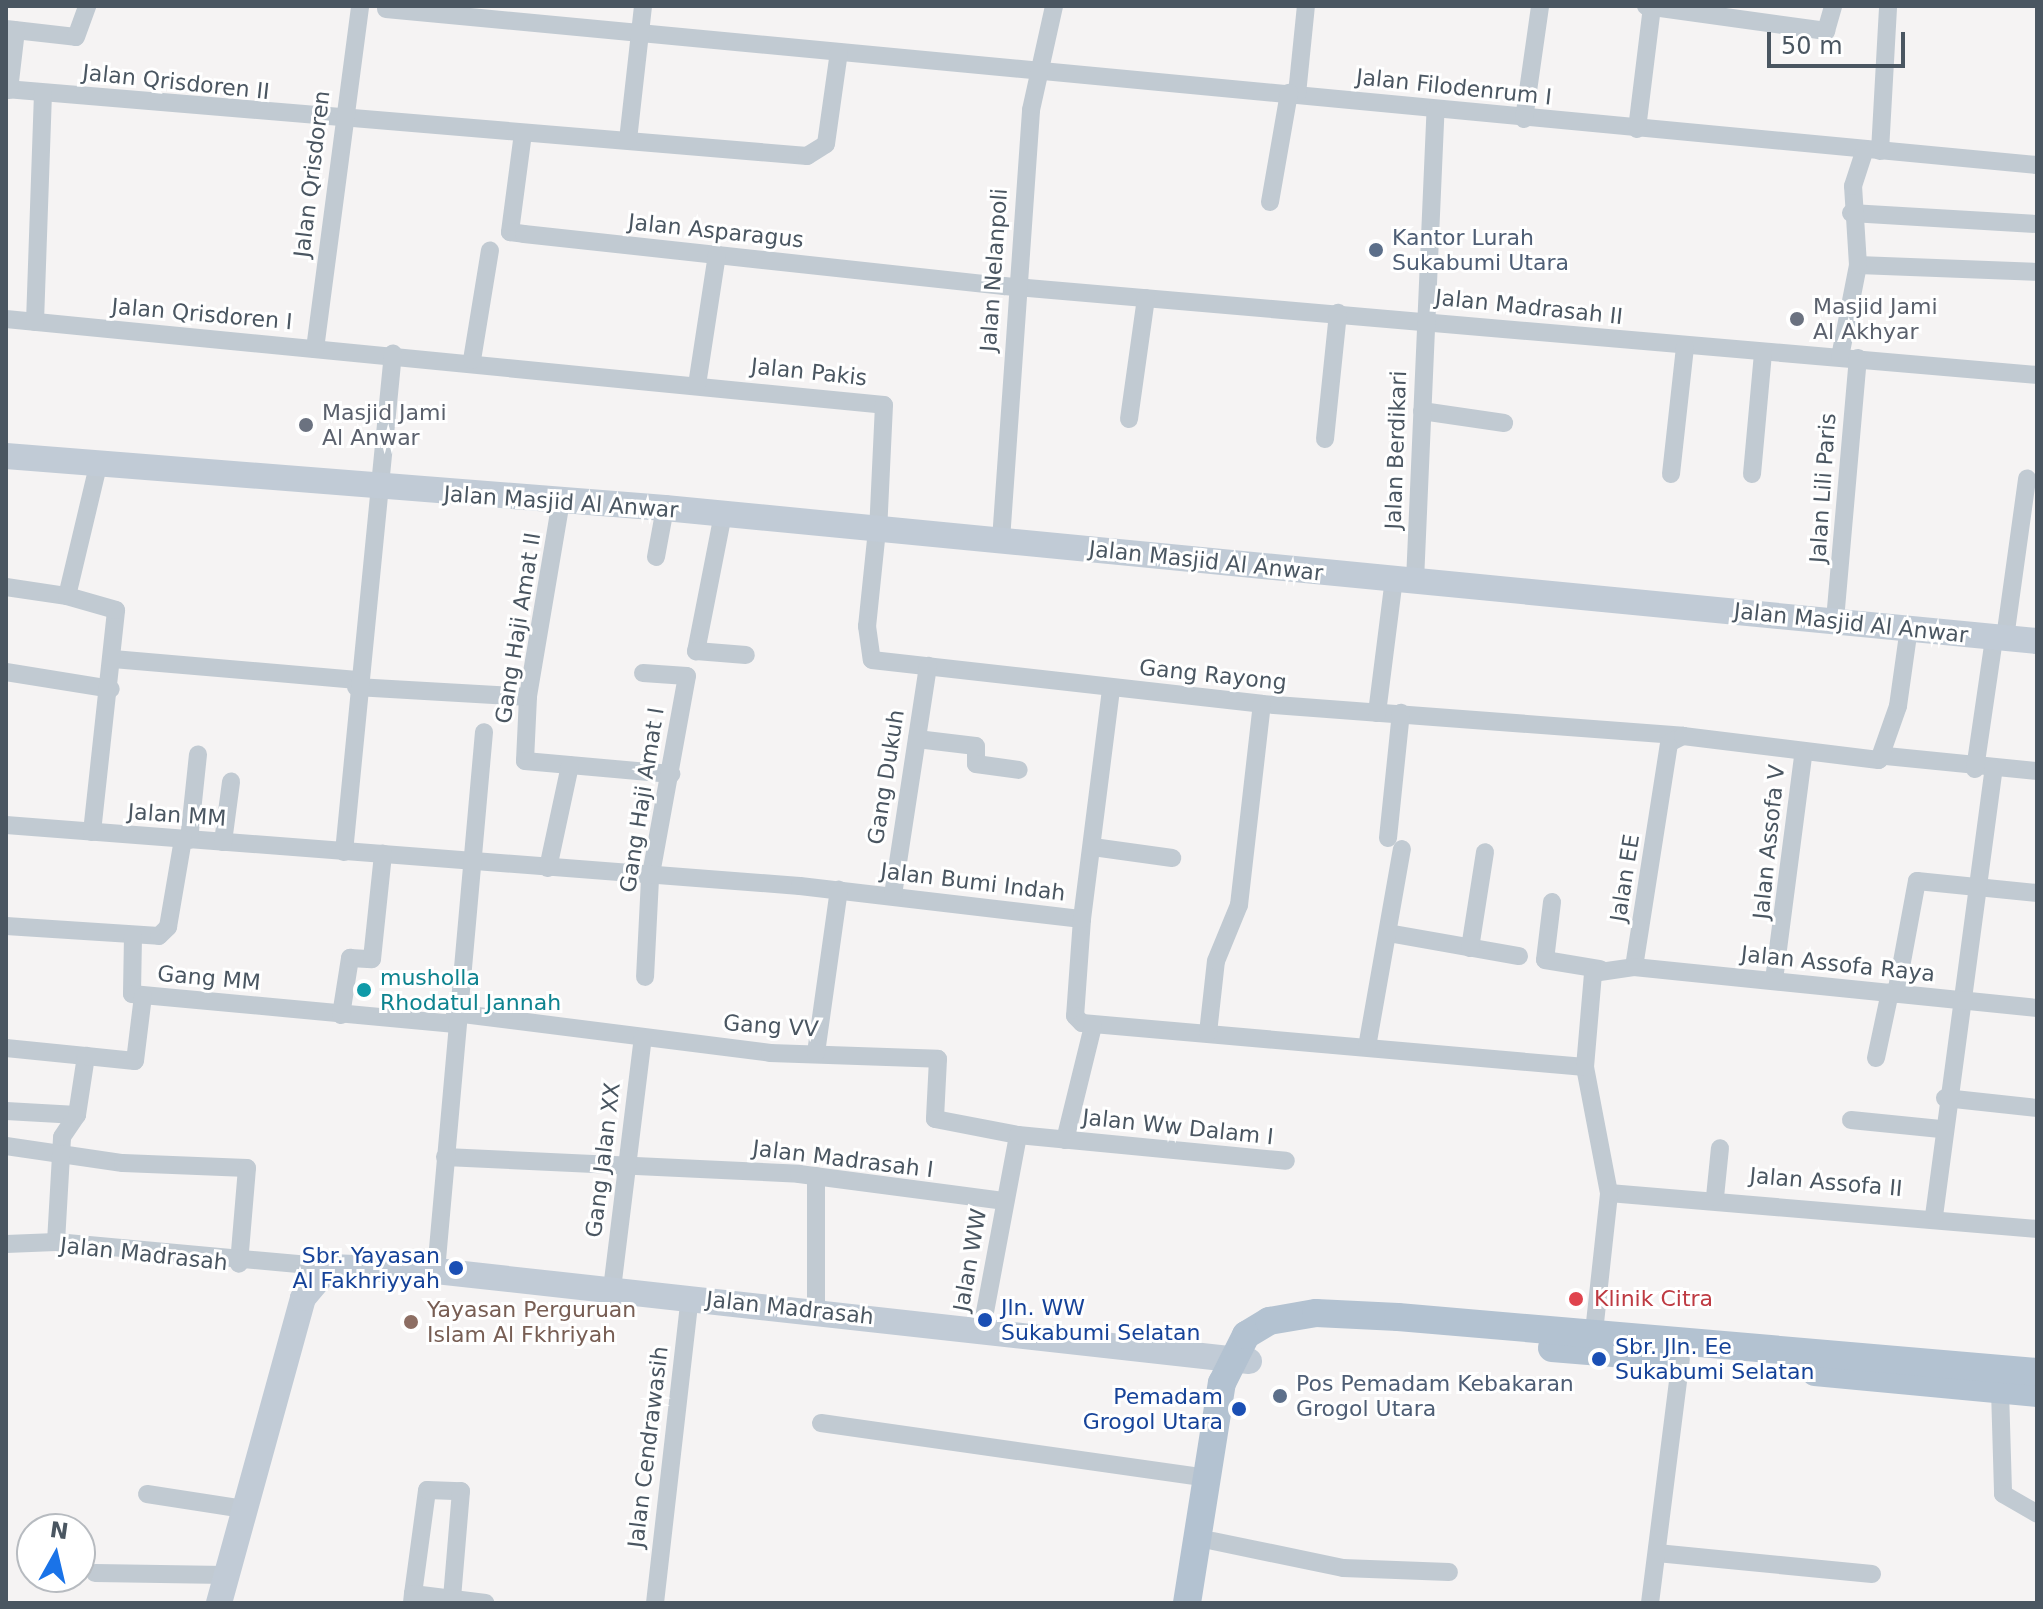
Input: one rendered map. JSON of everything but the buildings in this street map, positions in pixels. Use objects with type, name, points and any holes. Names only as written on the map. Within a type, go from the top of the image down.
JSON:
[{"type":"main road","points":[[1187,1603],[1207,1478],[1239,1359],[1269,1321],[1316,1313],[1712,1352],[2037,1372]]},
{"type":"main road","points":[[1598,1342],[1681,1359],[1712,1352],[2037,1393]]},
{"type":"main road","points":[[1202,1603],[1239,1359]]},
{"type":"street","points":[[8,89],[11,30],[76,37],[87,6]]},
{"type":"street","name":"Jalan Qrisdoren","points":[[315,349],[341,122],[360,6]]},
{"type":"street","points":[[628,140],[643,6]]},
{"type":"street","name":"Jalan Nelanpoli","points":[[1001,540],[1017,287],[1038,66],[1054,6]]},
{"type":"street","points":[[1270,202],[1293,94],[1306,6]]},
{"type":"street","points":[[1524,119],[1540,6]]},
{"type":"street","points":[[1646,6],[1826,31],[1833,6]]},
{"type":"street","points":[[1888,6],[1873,150],[1851,213],[2037,224]]},
{"type":"street","points":[[1637,129],[1652,7]]},
{"type":"street","name":"Jalan Filodenrum I","points":[[386,9],[839,52],[1038,66],[1524,119],[2037,165]]},
{"type":"street","points":[[341,122],[816,154],[826,144],[839,52]]},
{"type":"street","name":"Jalan Qrisdoren II","points":[[8,89],[341,122]]},
{"type":"street","points":[[35,322],[43,93]]},
{"type":"street","name":"Jalan Berdikari","points":[[1377,713],[1404,580],[1422,411],[1422,321],[1436,109]]},
{"type":"street","name":"Jalan Asparagus","points":[[523,133],[510,232],[1017,287]]},
{"type":"street","name":"Jalan Lili Paris","points":[[1835,620],[1849,358],[1858,265],[1851,213]]},
{"type":"street","points":[[472,360],[490,250]]},
{"type":"street","points":[[697,385],[717,255]]},
{"type":"street","points":[[1858,265],[2037,272]]},
{"type":"street","name":"Jalan Madrasah II","points":[[1017,287],[2037,375]]},
{"type":"street","points":[[1129,419],[1146,298]]},
{"type":"street","points":[[1325,439],[1338,313]]},
{"type":"street","name":"Jalan Qrisdoren I","points":[[6,319],[315,349],[393,353]]},
{"type":"street","points":[[1671,474],[1685,347]]},
{"type":"street","points":[[344,852],[356,683],[375,490],[393,353]]},
{"type":"street","name":"Jalan Pakis","points":[[393,353],[887,406],[878,530]]},
{"type":"street","points":[[1752,474],[1763,353]]},
{"type":"street","points":[[1422,411],[1504,423]]},
{"type":"street","name":"Jalan Masjid Al Anwar","points":[[6,456],[99,462],[375,490],[665,508],[2037,641]]},
{"type":"street","points":[[67,596],[99,462]]},
{"type":"street","points":[[1934,1216],[1945,1098],[1983,888],[1984,769],[2000,638],[2027,479]]},
{"type":"street","name":"Gang Haji Amat II","points":[[561,501],[528,697],[526,762],[570,765]]},
{"type":"street","points":[[656,557],[665,508]]},
{"type":"street","points":[[723,514],[696,651],[746,655]]},
{"type":"street","name":"Gang Rayong","points":[[878,530],[867,653],[872,660],[1262,704],[1683,736]]},
{"type":"street","points":[[6,587],[114,606],[111,689],[92,832]]},
{"type":"street","points":[[1886,756],[1909,628]]},
{"type":"street","points":[[113,659],[528,697]]},
{"type":"street","name":"Gang Dukuh","points":[[893,895],[928,666]]},
{"type":"street","points":[[6,672],[111,689]]},
{"type":"street","name":"Gang Haji Amat I","points":[[643,673],[687,676],[650,879],[645,977]]},
{"type":"street","points":[[1082,919],[1111,689]]},
{"type":"street","points":[[1208,1033],[1216,961],[1239,905],[1262,704]]},
{"type":"street","points":[[1367,1047],[1388,933],[1401,713]]},
{"type":"street","points":[[436,1271],[454,1019],[484,732]]},
{"type":"street","points":[[1683,736],[1803,756],[1886,756],[1984,769],[2037,771]]},
{"type":"street","name":"Jalan EE","points":[[1634,967],[1663,756],[1683,736]]},
{"type":"street","points":[[917,739],[976,746],[976,764],[1019,770]]},
{"type":"street","name":"Gang MM","points":[[6,926],[159,936],[168,927],[186,840],[198,754]]},
{"type":"street","name":"Jalan Assofa V","points":[[1774,980],[1803,756]]},
{"type":"street","points":[[548,868],[570,765],[671,774]]},
{"type":"street","points":[[223,842],[231,782]]},
{"type":"street","name":"Jalan MM","points":[[6,825],[344,852]]},
{"type":"street","points":[[1093,847],[1172,858]]},
{"type":"street","name":"Jalan Bumi Indah","points":[[344,852],[650,879],[839,890],[1082,919],[1075,1016],[1093,1026]]},
{"type":"street","points":[[1470,948],[1485,852]]},
{"type":"street","points":[[341,1015],[350,958],[372,959],[383,854]]},
{"type":"street","points":[[1876,1058],[1917,881],[2037,893]]},
{"type":"street","points":[[816,1053],[839,890]]},
{"type":"street","points":[[1552,902],[1545,960],[1600,969],[1634,967]]},
{"type":"street","points":[[1388,933],[1519,956]]},
{"type":"street","name":"Gang MM","points":[[133,936],[128,988],[143,996],[341,1015],[454,1019]]},
{"type":"street","name":"Jalan Assofa Raya","points":[[1634,967],[2037,1008]]},
{"type":"street","points":[[1598,1342],[1609,1193],[1585,1067],[1590,981],[1600,969]]},
{"type":"street","points":[[6,1048],[135,1061],[143,996]]},
{"type":"street","name":"Gang VV","points":[[454,1019],[816,1053],[940,1060],[935,1119],[1018,1135]]},
{"type":"street","points":[[1005,1201],[1018,1135],[1065,1140],[1093,1026],[1208,1033],[1585,1067]]},
{"type":"street","name":"Gang Jalan XX","points":[[612,1289],[643,1038]]},
{"type":"street","points":[[56,1242],[60,1149],[77,1115],[86,1056]]},
{"type":"street","points":[[1945,1098],[2037,1108]]},
{"type":"street","points":[[6,1111],[77,1115]]},
{"type":"street","points":[[1851,1120],[1941,1129]]},
{"type":"street","name":"Jalan Ww Dalam I","points":[[1065,1140],[1286,1161]]},
{"type":"street","points":[[6,1146],[60,1149],[123,1163],[247,1168],[239,1264]]},
{"type":"street","points":[[1715,1197],[1720,1148]]},
{"type":"street","name":"Jalan Madrasah I","points":[[445,1157],[626,1163],[816,1176],[1005,1201]]},
{"type":"street","points":[[816,1176],[816,1310]]},
{"type":"street","name":"Jalan Assofa II","points":[[1609,1193],[1715,1197],[1934,1216],[2037,1229]]},
{"type":"street","name":"Jalan WW","points":[[982,1328],[1005,1201]]},
{"type":"street","name":"Jalan Madrasah","points":[[6,1244],[56,1242],[239,1264],[436,1271],[982,1328],[1239,1359]]},
{"type":"street","points":[[219,1603],[303,1298],[329,1267]]},
{"type":"street","name":"Jalan Cendrawasih","points":[[655,1603],[690,1297]]},
{"type":"street","points":[[1650,1603],[1681,1359]]},
{"type":"street","points":[[2000,1390],[2003,1494],[2037,1514]]},
{"type":"street","points":[[821,1423],[1207,1478]]},
{"type":"street","points":[[452,1599],[465,1493],[429,1488],[413,1598],[485,1603]]},
{"type":"street","points":[[147,1494],[244,1509]]},
{"type":"street","points":[[1213,1541],[1343,1568],[1449,1572]]},
{"type":"street","points":[[1657,1553],[1872,1574]]},
{"type":"street","points":[[96,1573],[226,1575]]},
{"type":"place","name":"Kantor Lurah Sukabumi Utara","points":[[1376,250]]},
{"type":"place","name":"Masjid Jami Al Akhyar","points":[[1797,319]]},
{"type":"place","name":"Masjid Jami Al Anwar","points":[[306,425]]},
{"type":"place","name":"musholla Rhodatul Jannah","points":[[364,990]]},
{"type":"place","name":"Sbr. Yayasan Al Fakhriyyah","points":[[456,1268]]},
{"type":"place","name":"Klinik Citra","points":[[1576,1299]]},
{"type":"place","name":"Jln. WW Sukabumi Selatan","points":[[985,1320]]},
{"type":"place","name":"Yayasan Perguruan Islam Al Fkhriyah","points":[[411,1322]]},
{"type":"place","name":"Sbr. Jln. Ee Sukabumi Selatan","points":[[1599,1359]]},
{"type":"place","name":"Pos Pemadam Kebakaran Grogol Utara","points":[[1280,1396]]},
{"type":"place","name":"Pemadam Grogol Utara","points":[[1239,1409]]}]
